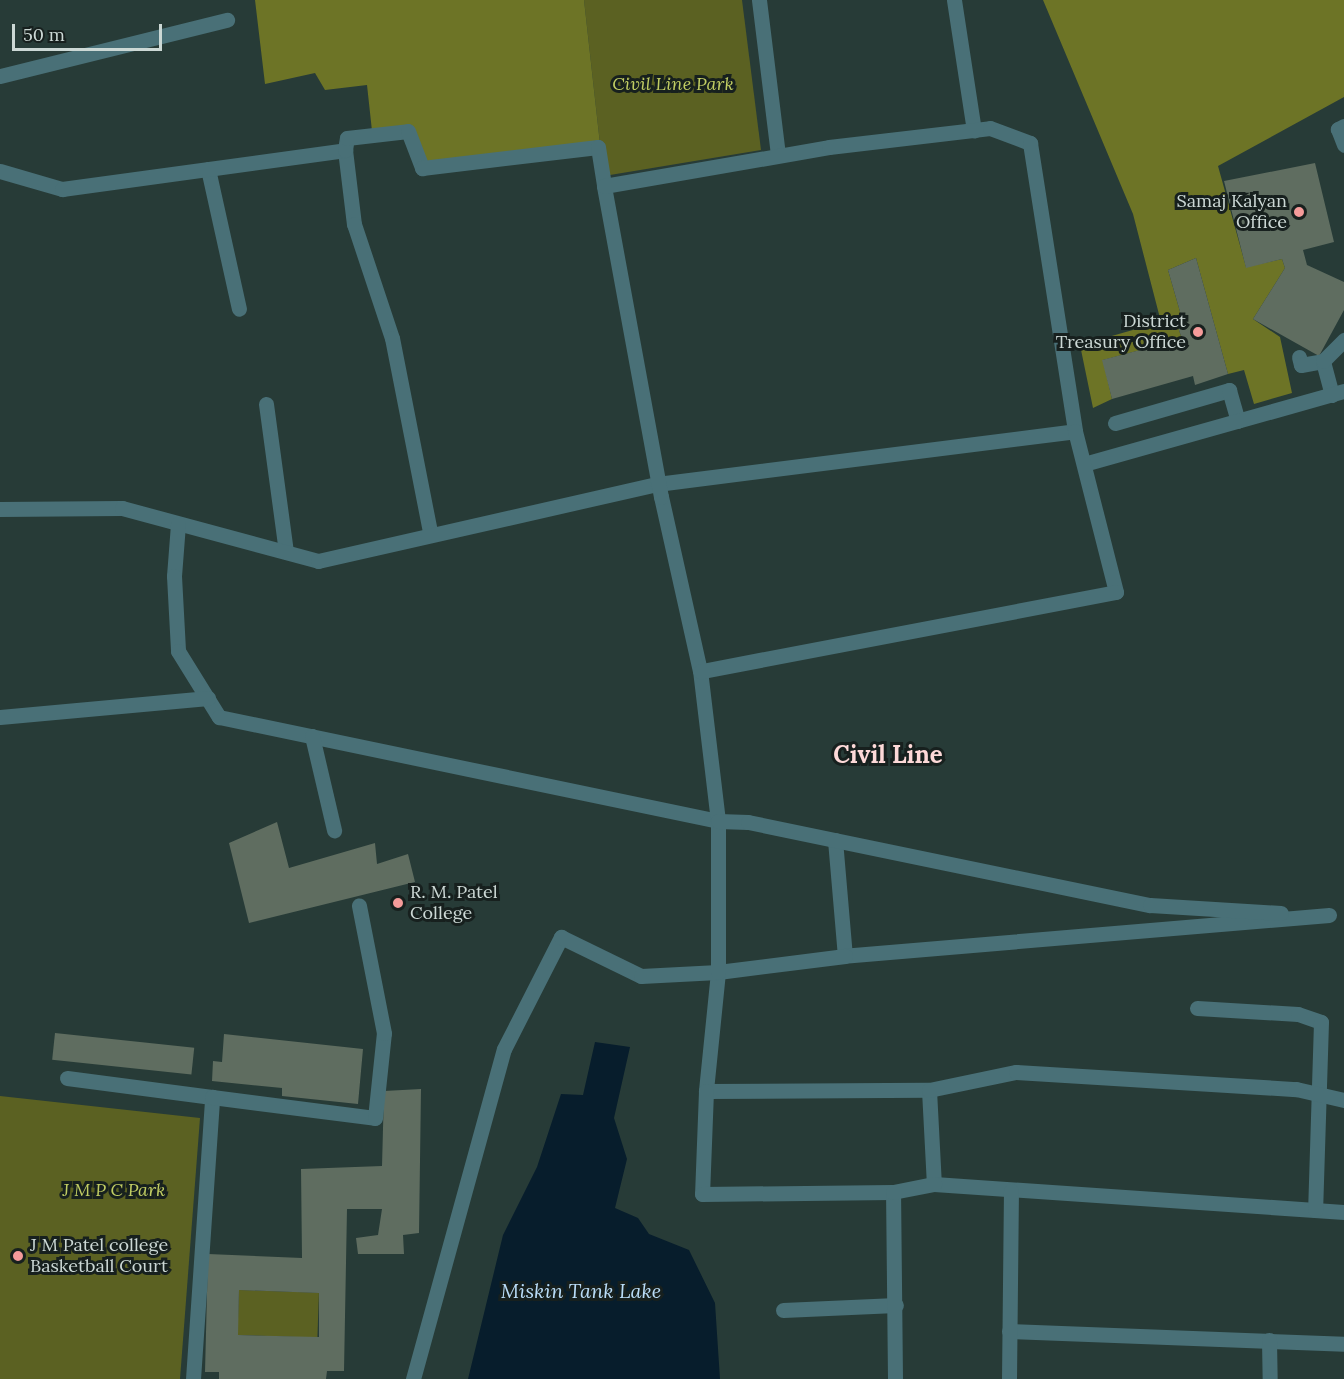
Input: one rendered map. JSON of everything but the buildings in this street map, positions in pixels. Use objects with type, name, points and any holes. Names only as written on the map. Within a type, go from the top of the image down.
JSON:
[{"type":"street","points":[[759,0],[777,155]]},
{"type":"street","points":[[954,0],[974,129]]},
{"type":"street","points":[[0,76],[227,20]]},
{"type":"street","points":[[1344,126],[1338,129],[1344,145]]},
{"type":"street","points":[[604,186],[777,155],[974,129],[990,128],[1030,142],[1076,431],[1116,592],[700,670]]},
{"type":"street","points":[[430,532],[392,339],[354,224],[345,150],[347,138],[408,131],[422,168],[598,147],[661,484],[700,670],[718,821],[718,972],[706,1091],[702,1194],[892,1192],[934,1184],[1344,1212]]},
{"type":"street","points":[[0,171],[62,189],[345,150]]},
{"type":"street","points":[[208,169],[239,309]]},
{"type":"street","points":[[1299,357],[1301,365],[1323,361],[1344,340]]},
{"type":"street","points":[[1084,464],[1338,393],[1323,361]]},
{"type":"street","points":[[1115,423],[1229,390],[1238,421]]},
{"type":"street","points":[[266,404],[286,552]]},
{"type":"street","points":[[0,509],[122,508],[318,561],[430,532],[661,484],[1076,431]]},
{"type":"street","points":[[178,524],[174,576],[178,651],[219,717],[718,821],[835,840],[1150,904],[1336,915]]},
{"type":"street","points":[[0,717],[207,698]]},
{"type":"street","points":[[312,736],[334,830]]},
{"type":"street","points":[[835,840],[845,956]]},
{"type":"street","points":[[67,1078],[375,1118],[384,1033],[359,905]]},
{"type":"street","points":[[413,1379],[504,1049],[561,937],[641,976],[718,972],[845,956],[1336,915]]},
{"type":"street","points":[[1197,1008],[1298,1014],[1321,1022],[1315,1210]]},
{"type":"street","points":[[706,1091],[929,1090],[1016,1072],[1296,1089],[1344,1100]]},
{"type":"street","points":[[929,1090],[934,1184]]},
{"type":"street","points":[[193,1379],[212,1097]]},
{"type":"street","points":[[1009,1379],[1011,1191]]},
{"type":"street","points":[[892,1192],[897,1305],[895,1379]]},
{"type":"street","points":[[783,1310],[897,1305]]},
{"type":"street","points":[[1009,1331],[1344,1344]]},
{"type":"street","points":[[1269,1340],[1270,1379]]},
{"type":"green space","points":[[255,0],[584,0],[600,144],[424,166],[409,129],[372,131],[367,85],[325,90],[315,73],[265,84]]},
{"type":"green space","name":"Civil Line Park","points":[[584,0],[742,0],[761,150],[610,175],[600,144]]},
{"type":"green space","points":[[1043,0],[1344,0],[1344,97],[1218,166],[1246,267],[1282,259],[1285,268],[1253,319],[1280,337],[1292,393],[1254,404],[1244,370],[1228,374],[1196,258],[1168,270],[1183,322],[1177,324],[1182,339],[1103,360],[1112,399],[1093,408],[1080,345],[1161,322],[1133,214]]},
{"type":"green space","name":"J M P C Park","points":[[0,1096],[200,1118],[180,1379],[0,1379]]},
{"type":"green space","points":[[239,1290],[319,1293],[317,1338],[237,1335]]},
{"type":"water","name":"Miskin Tank Lake","points":[[595,1042],[630,1047],[614,1118],[627,1159],[615,1208],[638,1218],[649,1234],[689,1250],[715,1303],[720,1379],[468,1379],[503,1235],[537,1167],[561,1094],[583,1095]]},
{"type":"place","name":"Samaj Kalyan Office","points":[[1299,212]]},
{"type":"place","name":"District Treasury Office","points":[[1198,332]]},
{"type":"place","name":"R. M. Patel College","points":[[398,903]]},
{"type":"place","name":"J M Patel college Basketball Court","points":[[18,1256]]},
{"type":"district","name":"Civil Line","points":[[888,755]]}]
